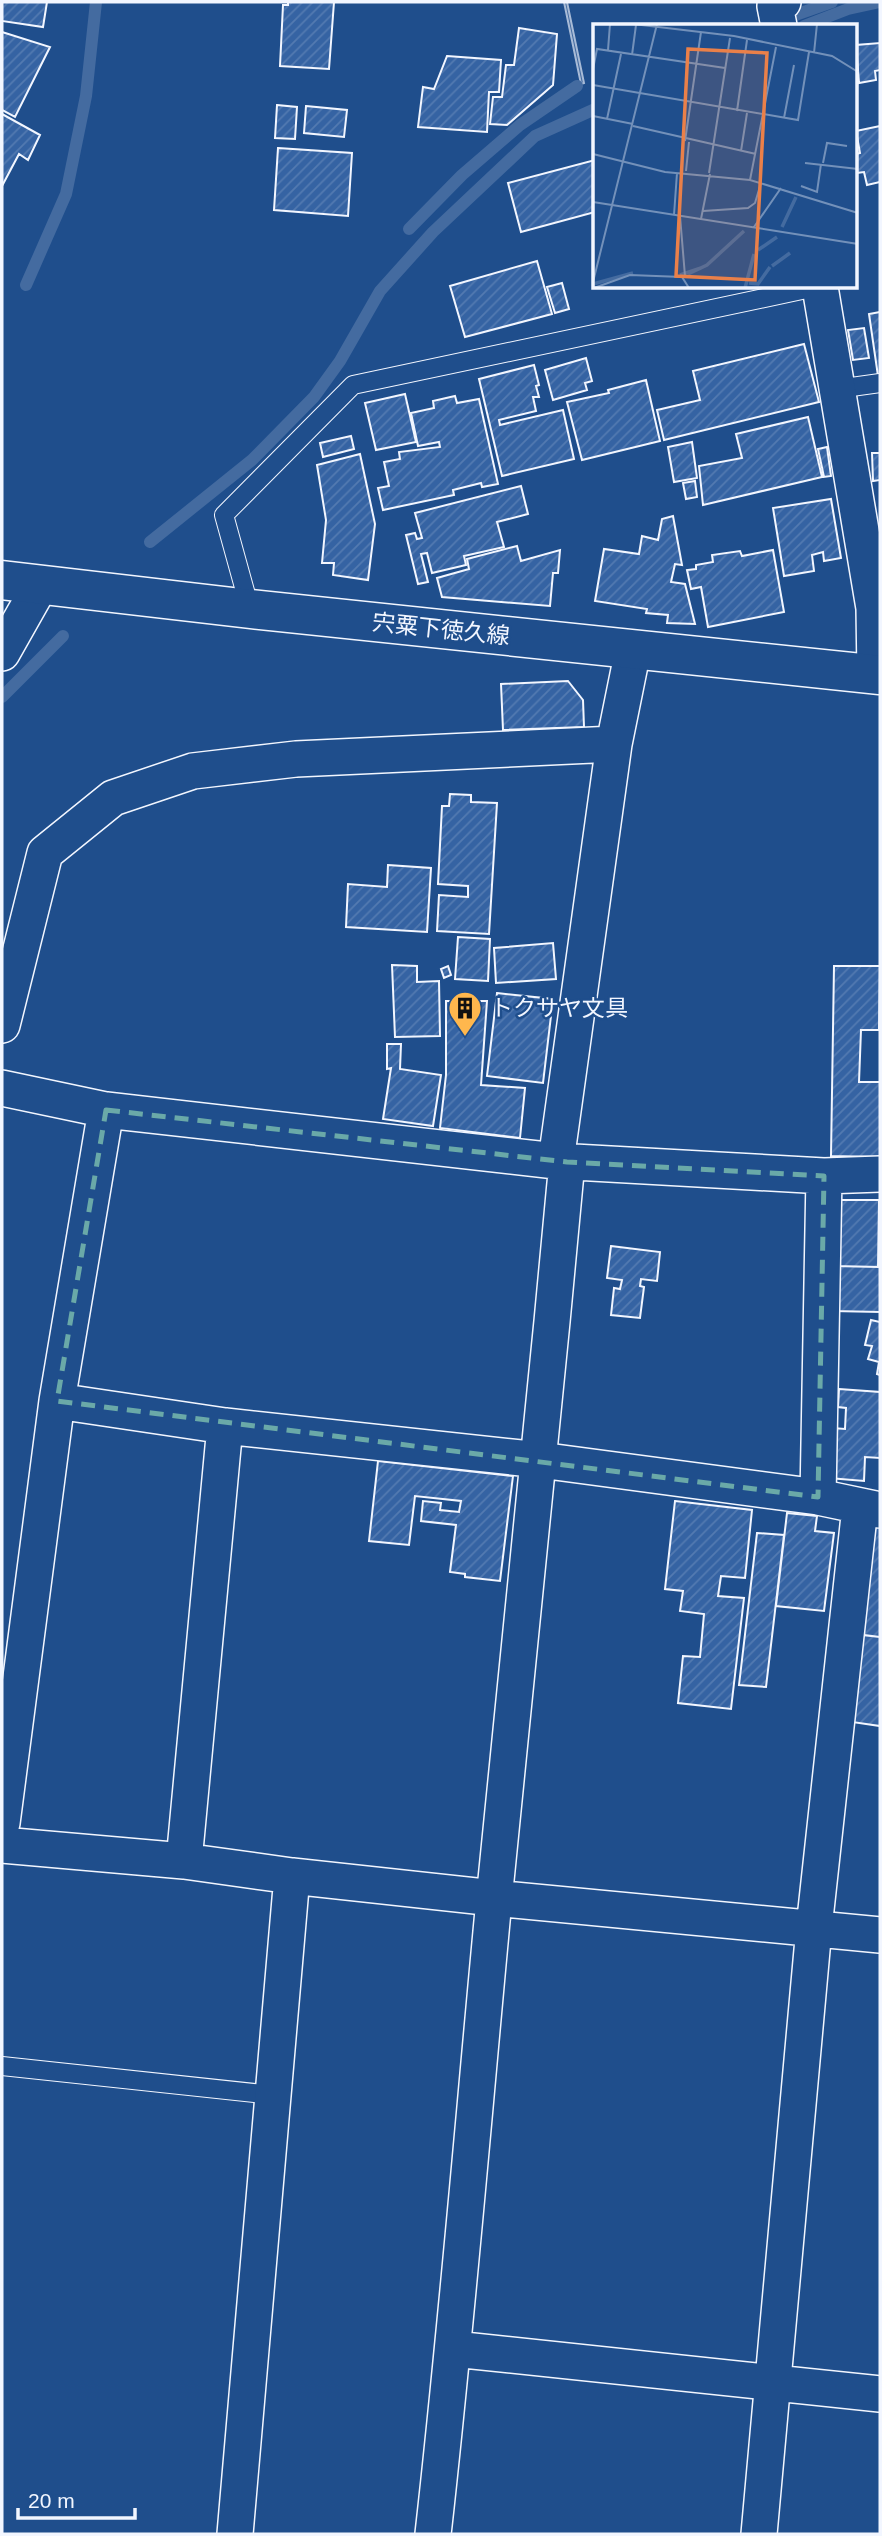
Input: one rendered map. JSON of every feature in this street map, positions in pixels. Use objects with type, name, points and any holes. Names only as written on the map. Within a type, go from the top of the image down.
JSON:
[{"type":"main road","name":"宍粟下徳久線","points":[[2,580],[878,675]]},
{"type":"street","points":[[779,24],[775,6],[783,2]]},
{"type":"street","points":[[818,289],[874,608],[878,675]]},
{"type":"street","points":[[2,653],[41,584]]},
{"type":"street","points":[[433,2534],[454,2349],[494,1898],[540,1460],[562,1161],[614,744],[633,650]]},
{"type":"street","points":[[2,1025],[45,853],[113,799],[193,771],[296,759],[614,744]]},
{"type":"street","points":[[2,1088],[106,1110],[562,1161],[824,1176],[880,1174]]},
{"type":"street","points":[[2,1823],[57,1401],[106,1110]]},
{"type":"street","points":[[818,1497],[824,1176]]},
{"type":"street","points":[[57,1401],[225,1426],[540,1460],[818,1497],[870,1509],[814,1927],[759,2534]]},
{"type":"street","points":[[184,1861],[225,1426]]},
{"type":"street","points":[[2,1845],[184,1861],[494,1898],[880,1935]]},
{"type":"street","points":[[235,2534],[292,1875]]},
{"type":"street","points":[[454,2349],[880,2394]]},
{"type":"lane","points":[[250,609],[224,515],[353,385],[809,289]]},
{"type":"lane","points":[[837,389],[880,383]]},
{"type":"lane","points":[[2,2066],[273,2095]]},
{"type":"highlighted area","points":[[106,1110],[567,1162],[824,1176],[818,1497],[57,1401]]},
{"type":"water","points":[[564,2],[567,2],[584,83],[581,84]]},
{"type":"building","points":[[2,2],[47,2],[43,27],[2,21]]},
{"type":"building","points":[[288,2],[334,2],[329,69],[280,66],[283,5],[288,5]]},
{"type":"building","points":[[519,28],[557,34],[553,85],[507,125],[490,124],[493,97],[502,97],[506,65],[514,65]]},
{"type":"building","points":[[2,32],[50,47],[15,117],[2,110]]},
{"type":"building","points":[[880,43],[880,70],[875,71],[876,80],[859,83],[858,45]]},
{"type":"building","points":[[447,56],[501,60],[499,92],[489,92],[487,132],[418,127],[423,87],[434,89]]},
{"type":"building","points":[[277,105],[297,107],[295,139],[275,138]]},
{"type":"building","points":[[306,106],[347,110],[344,137],[304,133]]},
{"type":"building","points":[[2,114],[40,135],[28,160],[19,154],[2,186]]},
{"type":"building","points":[[880,126],[880,182],[867,185],[864,172],[858,173],[858,131]]},
{"type":"building","points":[[278,148],[352,153],[348,216],[274,210]]},
{"type":"building","points":[[593,161],[593,213],[521,232],[508,183]]},
{"type":"building","points":[[537,261],[552,314],[465,337],[450,286]]},
{"type":"building","points":[[562,283],[569,309],[555,313],[547,287]]},
{"type":"building","points":[[880,312],[880,376],[878,376],[869,314]]},
{"type":"building","points":[[864,328],[869,358],[853,360],[848,330]]},
{"type":"building","points":[[804,344],[819,402],[664,440],[657,410],[700,400],[693,371]]},
{"type":"building","points":[[586,358],[592,381],[585,383],[587,390],[553,400],[545,370]]},
{"type":"building","points":[[534,365],[539,385],[536,386],[539,397],[533,397],[536,411],[499,420],[500,425],[563,410],[574,459],[502,476],[479,379]]},
{"type":"building","points":[[646,380],[660,441],[582,460],[567,402],[609,393],[608,390]]},
{"type":"building","points":[[405,394],[416,442],[376,450],[365,403]]},
{"type":"building","points":[[455,396],[457,403],[479,399],[498,484],[482,487],[481,483],[453,490],[454,495],[383,510],[378,488],[389,486],[384,462],[400,459],[399,452],[440,447],[439,442],[418,446],[411,413],[434,408],[433,401]]},
{"type":"building","points":[[808,417],[822,477],[703,505],[699,466],[742,458],[736,434]]},
{"type":"building","points":[[351,436],[354,449],[323,457],[320,443]]},
{"type":"building","points":[[692,442],[697,478],[674,482],[668,447]]},
{"type":"building","points":[[827,447],[831,476],[824,477],[818,449]]},
{"type":"building","points":[[872,453],[880,453],[880,480],[873,481]]},
{"type":"building","points":[[360,454],[375,524],[368,580],[333,575],[334,563],[322,563],[326,520],[317,465]]},
{"type":"building","points":[[695,481],[697,497],[686,499],[683,483]]},
{"type":"building","points":[[521,486],[528,514],[497,522],[504,547],[464,556],[466,565],[432,573],[427,553],[421,554],[428,582],[418,584],[406,535],[415,533],[417,539],[422,538],[415,513]]},
{"type":"building","points":[[831,499],[841,558],[824,561],[823,552],[812,555],[814,571],[784,576],[773,508]]},
{"type":"building","points":[[673,516],[682,565],[675,564],[671,582],[685,584],[695,624],[667,623],[668,615],[646,613],[647,609],[595,601],[604,549],[639,554],[642,536],[658,540],[662,519]]},
{"type":"building","points":[[517,546],[521,561],[560,550],[558,573],[553,573],[550,606],[442,597],[437,578],[469,569],[467,559]]},
{"type":"building","points":[[773,550],[784,612],[708,627],[701,587],[691,589],[687,570],[696,569],[696,565],[713,562],[712,555],[740,551],[742,556]]},
{"type":"building","points":[[568,681],[583,700],[584,727],[503,730],[501,684]]},
{"type":"building","points":[[450,794],[471,795],[471,802],[497,803],[489,934],[437,931],[439,895],[468,897],[468,886],[438,884],[442,806],[449,806]]},
{"type":"building","points":[[388,865],[431,868],[427,932],[346,927],[348,884],[387,887]]},
{"type":"building","points":[[458,937],[490,939],[488,981],[455,979]]},
{"type":"building","points":[[553,943],[556,979],[496,983],[494,948]]},
{"type":"building","points":[[392,965],[417,966],[417,982],[439,981],[440,1036],[395,1037]]},
{"type":"building","points":[[448,966],[451,975],[444,978],[441,969]]},
{"type":"building","points":[[834,966],[880,966],[879,1030],[861,1030],[859,1082],[880,1082],[880,1157],[831,1156]]},
{"type":"building","points":[[497,993],[553,999],[543,1083],[487,1076]]},
{"type":"building","name":"トクサヤ文具","points":[[446,1001],[487,1001],[481,1085],[525,1088],[520,1138],[440,1128],[446,1075]]},
{"type":"building","points":[[387,1044],[401,1044],[400,1069],[441,1075],[433,1126],[383,1119],[391,1068],[387,1069]]},
{"type":"building","points":[[836,1200],[879,1200],[878,1267],[834,1266]]},
{"type":"building","points":[[879,1242],[880,1267],[878,1267]]},
{"type":"building","points":[[611,1246],[660,1252],[657,1281],[641,1279],[640,1286],[644,1287],[640,1318],[611,1315],[614,1288],[620,1289],[622,1280],[607,1278]]},
{"type":"building","points":[[834,1266],[880,1267],[880,1312],[833,1311]]},
{"type":"building","points":[[871,1320],[880,1322],[880,1375],[877,1374],[879,1362],[868,1359],[872,1346],[865,1345]]},
{"type":"building","points":[[839,1389],[880,1392],[880,1458],[865,1457],[864,1481],[829,1478],[833,1428],[845,1429],[846,1408],[838,1407]]},
{"type":"building","points":[[378,1461],[513,1476],[500,1581],[465,1577],[465,1574],[450,1572],[456,1525],[421,1521],[423,1501],[441,1503],[440,1510],[459,1512],[461,1501],[415,1496],[409,1545],[369,1541]]},
{"type":"building","points":[[675,1501],[752,1510],[745,1578],[721,1576],[718,1596],[744,1598],[731,1709],[678,1703],[683,1656],[700,1657],[704,1614],[680,1611],[683,1591],[665,1589]]},
{"type":"building","points":[[787,1513],[817,1516],[815,1531],[834,1533],[824,1611],[776,1606]]},
{"type":"building","points":[[870,1521],[880,1522],[880,1637],[856,1634]]},
{"type":"building","points":[[757,1533],[784,1535],[766,1687],[739,1685]]},
{"type":"building","points":[[862,1635],[880,1637],[880,1726],[852,1722]]},
{"type":"waterway","points":[[26,285],[66,194],[86,96],[96,2]]},
{"type":"waterway","points":[[781,20],[832,2]]},
{"type":"waterway","points":[[809,24],[848,9],[880,2]]},
{"type":"waterway","points":[[409,229],[462,175],[520,125],[577,86]]},
{"type":"waterway","points":[[150,542],[252,460],[314,397],[340,361],[380,291],[433,232],[535,136],[593,110]]},
{"type":"waterway","points":[[2,697],[63,636]]},
{"type":"place","name":"トクサヤ文具","points":[[465,1038]]}]
